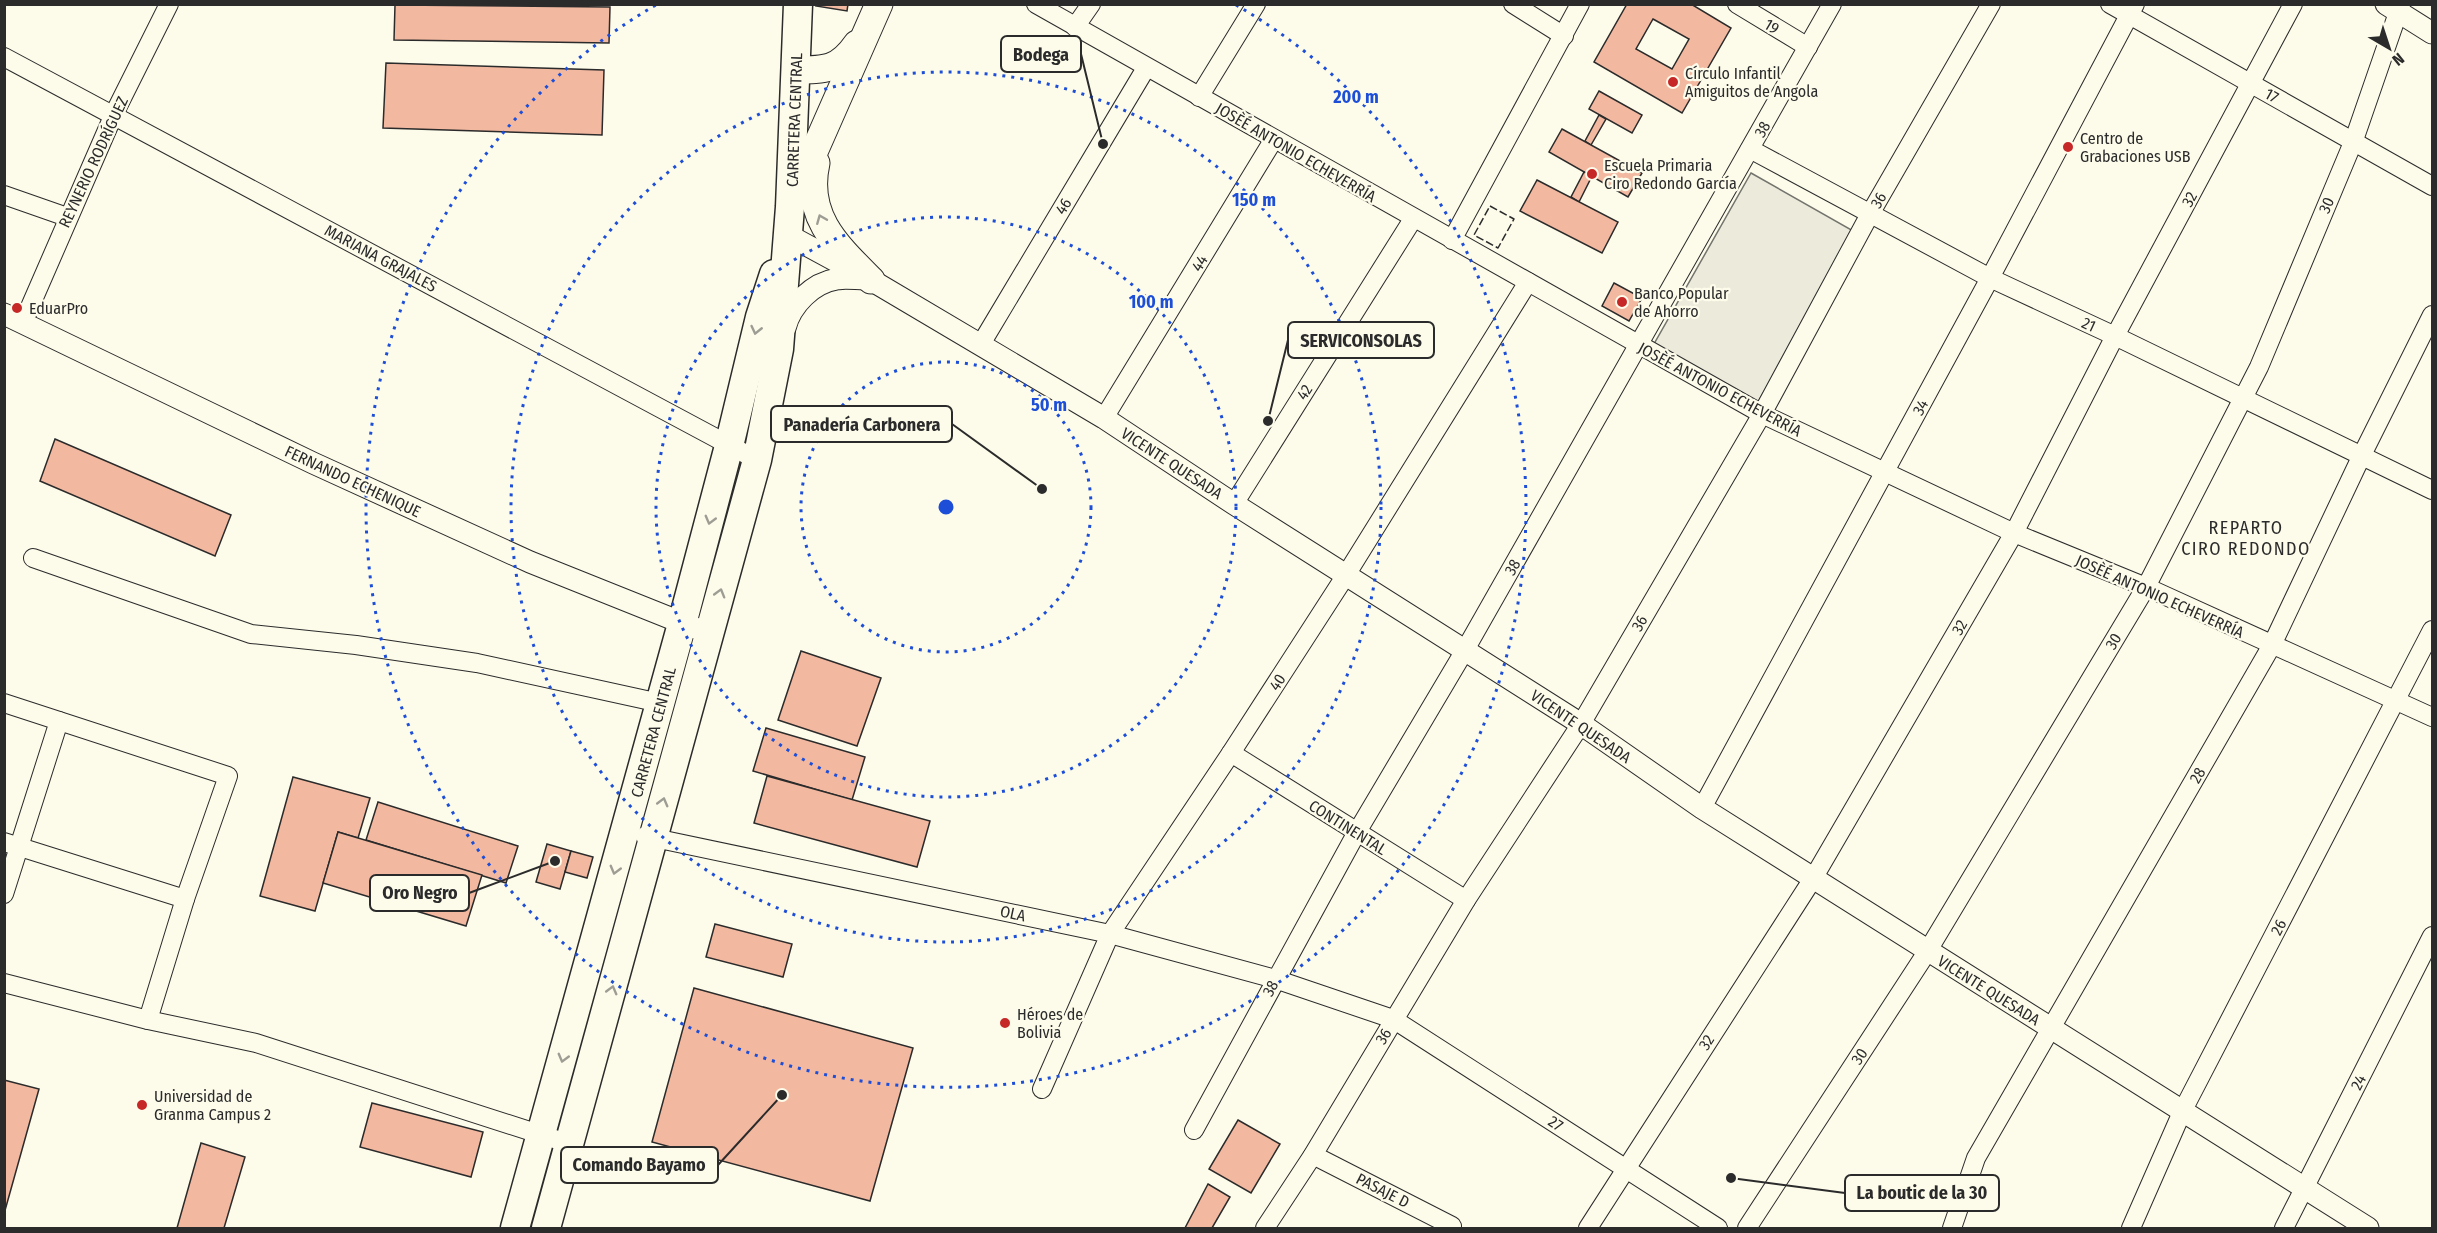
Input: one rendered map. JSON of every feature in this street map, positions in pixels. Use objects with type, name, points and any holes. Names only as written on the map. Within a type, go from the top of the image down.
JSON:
[{"type":"highway","name":"CARRETERA CENTRAL","points":[[516,1228],[660,703],[695,628],[757,460],[780,349],[789,221],[798,4]]},
{"type":"highway","name":"CARRETERA CENTRAL","points":[[546,1228],[653,838],[729,446],[760,317],[789,221]]},
{"type":"main road","points":[[789,221],[823,130],[879,4]]},
{"type":"main road","points":[[841,88],[824,99],[813,102],[805,99],[795,81],[835,66],[849,55],[866,31]]},
{"type":"main road","points":[[823,130],[814,171],[813,196],[828,233],[839,248],[871,280]]},
{"type":"street","name":"REYNERIO RODRÍGUEZ","points":[[14,318],[67,217],[114,114],[170,4]]},
{"type":"street","name":"JOSÈÉ ANTONIO ECHEVERRÍA","points":[[1036,4],[1413,219],[1762,414],[2013,533],[2146,587],[2433,717]]},
{"type":"street","points":[[1075,27],[1091,4]]},
{"type":"street","points":[[1199,96],[1256,4]]},
{"type":"street","points":[[1513,4],[1564,36]]},
{"type":"street","points":[[1452,240],[1580,4]]},
{"type":"street","name":"19","points":[[1737,4],[1808,47]]},
{"type":"street","name":"38","points":[[1194,1130],[1357,832],[1465,650],[1832,4]]},
{"type":"street","name":"36","points":[[1265,1228],[1313,1155],[1466,900],[1581,724],[1762,414],[1870,214],[1991,4]]},
{"type":"street","name":"17","points":[[2110,4],[2132,10],[2251,84],[2433,186]]},
{"type":"street","name":"32","points":[[1588,1228],[1814,877],[2013,533],[2115,336],[2293,4]]},
{"type":"street","points":[[2395,7],[2433,33]]},
{"type":"street","name":"30","points":[[1747,1228],[1927,952],[2146,587],[2259,367],[2354,140],[2395,7]]},
{"type":"street","name":"34","points":[[1702,808],[1990,278],[2132,10]]},
{"type":"street","name":"MARIANA GRAJALES","points":[[4,57],[757,460]]},
{"type":"street","name":"46","points":[[981,344],[1146,68]]},
{"type":"street","name":"44","points":[[1104,418],[1274,139]]},
{"type":"street","name":"21","points":[[1750,149],[1990,278],[2433,490]]},
{"type":"street","points":[[4,195],[67,217]]},
{"type":"street","name":"42","points":[[1234,504],[1413,219]]},
{"type":"street","name":"VICENTE QUESADA","points":[[789,221],[871,280],[1104,418],[1234,504],[1581,724],[1702,808],[2368,1228]]},
{"type":"street","points":[[780,349],[787,321],[796,304],[809,292],[837,278],[871,280]]},
{"type":"street","name":"40","points":[[1042,1089],[1110,934],[1346,575],[1528,282]]},
{"type":"street","name":"28","points":[[1952,1228],[1976,1158],[2272,645],[2362,455],[2433,315]]},
{"type":"street","name":"FERNANDO ECHENIQUE","points":[[14,318],[302,458],[530,562],[695,628]]},
{"type":"street","points":[[33,558],[251,634],[356,645],[477,663],[660,703]]},
{"type":"street","name":"26","points":[[2131,1228],[2182,1112],[2433,630]]},
{"type":"street","points":[[4,703],[228,776],[185,899],[148,1020]]},
{"type":"street","points":[[4,894],[12,845],[59,721]]},
{"type":"street","name":"CONTINENTAL","points":[[1231,753],[1466,900]]},
{"type":"street","name":"OLA","points":[[625,832],[1110,934],[1275,979],[1393,1019]]},
{"type":"street","points":[[12,845],[185,899]]},
{"type":"street","name":"24","points":[[2284,1228],[2433,936]]},
{"type":"street","points":[[4,982],[148,1020],[256,1043],[570,1144]]},
{"type":"street","name":"27","points":[[1393,1019],[1718,1228]]},
{"type":"street","name":"PASAJE D","points":[[1313,1155],[1452,1226]]},
{"type":"shaded area","points":[[1751,173],[1855,232],[1758,402],[1654,344]]},
{"type":"building","points":[[817,4],[848,4],[847,11],[816,6]]},
{"type":"building","points":[[1627,4],[1691,4],[1731,28],[1682,113],[1594,62]],"holes":[[[1653,19],[1689,39],[1672,69],[1636,49]]]},
{"type":"building","points":[[395,5],[610,7],[609,43],[394,40]]},
{"type":"building","points":[[386,63],[604,70],[602,135],[383,128]]},
{"type":"building","points":[[1599,91],[1642,115],[1632,133],[1589,109]]},
{"type":"building","points":[[1599,115],[1606,119],[1591,145],[1585,141]]},
{"type":"building","points":[[1562,129],[1642,173],[1628,197],[1549,152]]},
{"type":"building","points":[[1584,172],[1592,176],[1579,202],[1571,197]]},
{"type":"building","points":[[1537,180],[1618,222],[1602,253],[1520,211]]},
{"type":"building","name":"Banco Popular de Ahorro","points":[[1614,283],[1642,298],[1629,321],[1602,306]]},
{"type":"building","points":[[55,439],[231,515],[215,556],[40,481]]},
{"type":"building","points":[[801,651],[881,678],[857,746],[778,720]]},
{"type":"building","points":[[766,728],[865,757],[852,800],[753,771]]},
{"type":"building","points":[[767,776],[930,821],[917,867],[754,823]]},
{"type":"building","points":[[293,777],[370,798],[358,838],[338,832],[315,911],[260,896]]},
{"type":"building","points":[[378,802],[518,846],[506,883],[366,840]]},
{"type":"building","points":[[338,832],[482,875],[466,926],[323,883]]},
{"type":"building","points":[[547,844],[571,851],[560,889],[536,882]]},
{"type":"building","points":[[571,851],[593,857],[587,878],[565,872]]},
{"type":"building","points":[[715,924],[792,944],[783,977],[706,957]]},
{"type":"building","points":[[694,988],[913,1048],[870,1201],[652,1142]]},
{"type":"building","points":[[4,1080],[39,1089],[4,1214]]},
{"type":"building","points":[[372,1103],[483,1132],[471,1177],[360,1147]]},
{"type":"building","points":[[1238,1120],[1280,1144],[1251,1193],[1209,1169]]},
{"type":"building","points":[[201,1143],[245,1157],[224,1228],[177,1228]]},
{"type":"building","points":[[1208,1184],[1230,1197],[1212,1228],[1185,1228]]},
{"type":"fence","points":[[1490,206],[1514,219],[1498,248],[1474,235],[1490,206]]},
{"type":"place","name":"Círculo Infantil Amiguitos de Angola","points":[[1673,82]]},
{"type":"place","name":"Bodega","points":[[1103,144]]},
{"type":"place","name":"Centro de Grabaciones USB","points":[[2068,147]]},
{"type":"place","name":"Escuela Primaria Ciro Redondo García","points":[[1592,174]]},
{"type":"place","name":"Banco Popular de Ahorro","points":[[1622,302]]},
{"type":"place","name":"EduarPro","points":[[17,308]]},
{"type":"place","name":"SERVICONSOLAS","points":[[1268,421]]},
{"type":"place","name":"Panadería Carbonera","points":[[1042,489]]},
{"type":"place","name":"Oro Negro","points":[[555,861]]},
{"type":"place","name":"Héroes de Bolivia","points":[[1005,1023]]},
{"type":"place","name":"Comando Bayamo","points":[[782,1095]]},
{"type":"place","name":"Universidad de Granma Campus 2","points":[[142,1105]]},
{"type":"place","name":"La boutic de la 30","points":[[1731,1178]]},
{"type":"district","name":"REPARTO CIRO REDONDO","points":[[2246,538]]}]
